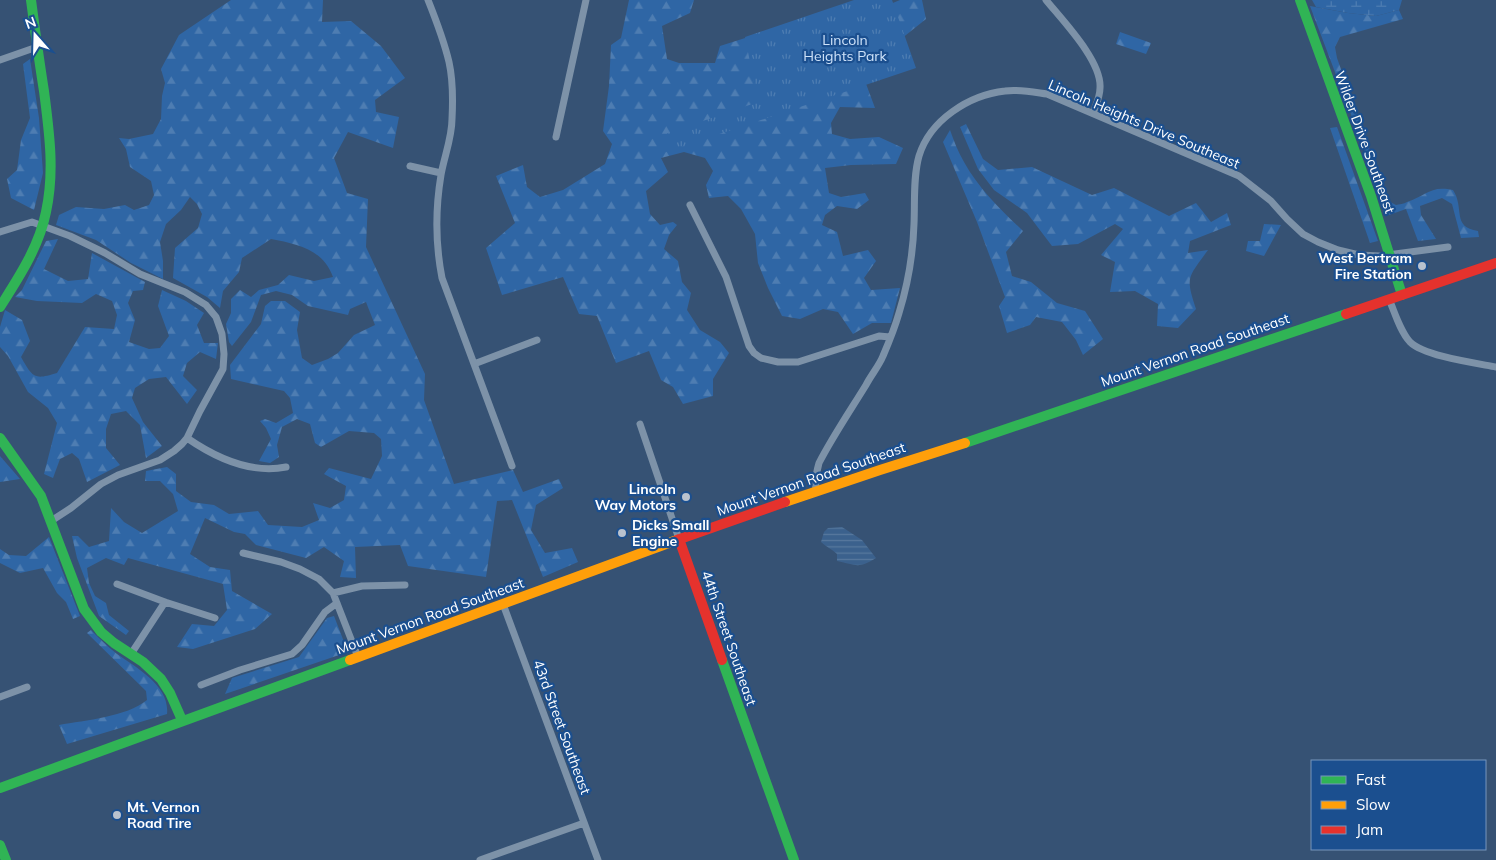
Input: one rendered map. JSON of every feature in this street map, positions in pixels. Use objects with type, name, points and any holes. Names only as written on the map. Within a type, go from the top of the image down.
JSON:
[{"type":"main road","points":[[0,307],[23,271],[34,249],[46,213],[50,187],[51,149],[31,0]]},
{"type":"main road","name":"Wilder Drive Southeast","points":[[1300,0],[1371,196],[1402,295]]},
{"type":"main road","name":"Mount Vernon Road Southeast","points":[[0,788],[679,539],[1496,262]]},
{"type":"main road","points":[[0,438],[41,496],[84,609],[101,632],[143,662],[161,679],[170,693],[182,720]]},
{"type":"main road","name":"44th Street Southeast","points":[[679,539],[794,860]]},
{"type":"main road","points":[[0,844],[6,860]]},
{"type":"street","points":[[428,0],[444,44],[452,80],[452,121],[436,210],[438,255],[442,278],[512,466]]},
{"type":"street","points":[[556,138],[586,0]]},
{"type":"street","points":[[1046,0],[1086,50],[1099,73],[1100,94],[1092,114]]},
{"type":"street","points":[[0,60],[37,47]]},
{"type":"street","name":"Lincoln Heights Drive Southeast","points":[[816,491],[816,471],[819,463],[883,357],[899,314],[909,273],[913,241],[918,160],[927,140],[937,126],[951,112],[987,95],[1006,91],[1047,94],[1238,176],[1271,201],[1303,234],[1338,250],[1359,255],[1380,256],[1448,247]]},
{"type":"street","points":[[410,166],[441,174]]},
{"type":"street","points":[[690,206],[726,277],[749,346],[760,358],[778,362],[798,362],[879,336],[890,337]]},
{"type":"street","points":[[0,232],[32,222],[70,236],[105,253],[140,274],[185,292],[206,304],[216,317],[222,334],[223,369],[187,438],[174,451],[160,460],[118,475],[101,484],[51,522]]},
{"type":"street","points":[[1389,299],[1405,334],[1410,342],[1420,349],[1458,360],[1496,367]]},
{"type":"street","points":[[474,364],[537,340]]},
{"type":"street","name":"44th Street Southeast","points":[[640,424],[679,539]]},
{"type":"street","points":[[187,438],[206,451],[244,466],[261,469],[286,467]]},
{"type":"street","points":[[243,552],[281,562],[319,579],[333,593],[358,656]]},
{"type":"street","points":[[117,584],[215,618]]},
{"type":"street","points":[[333,593],[362,586],[405,585]]},
{"type":"street","points":[[131,654],[165,602]]},
{"type":"street","points":[[201,685],[240,670],[292,654],[302,645],[326,612],[336,603]]},
{"type":"street","name":"43rd Street Southeast","points":[[504,604],[598,860]]},
{"type":"street","points":[[0,697],[27,687]]},
{"type":"street","points":[[480,860],[584,823]]},
{"type":"green space","points":[[231,0],[323,0],[322,22],[351,21],[381,46],[405,78],[375,100],[376,112],[399,117],[393,148],[348,132],[334,158],[347,193],[368,199],[366,247],[425,374],[424,400],[454,484],[513,470],[523,492],[559,479],[563,488],[536,505],[531,530],[545,553],[572,548],[578,562],[543,577],[512,500],[497,501],[486,577],[408,566],[400,545],[355,547],[356,578],[340,577],[344,561],[324,547],[306,558],[256,545],[245,534],[234,532],[205,518],[190,554],[210,567],[230,570],[232,591],[272,614],[255,629],[193,649],[177,647],[192,624],[214,626],[227,610],[223,584],[128,558],[124,565],[106,558],[87,568],[89,583],[95,596],[106,603],[109,615],[129,631],[126,635],[99,616],[77,558],[72,536],[78,536],[89,547],[109,541],[111,508],[124,522],[142,533],[178,511],[173,494],[160,481],[145,481],[146,471],[167,467],[176,474],[176,491],[191,502],[214,505],[229,514],[258,511],[268,525],[302,527],[319,520],[313,503],[330,508],[344,500],[346,486],[324,474],[329,468],[371,479],[382,456],[381,439],[374,433],[349,431],[321,447],[315,443],[310,424],[297,419],[282,427],[277,445],[279,457],[270,463],[259,461],[271,439],[260,421],[265,419],[276,423],[293,413],[290,398],[284,391],[231,379],[230,365],[261,324],[265,306],[271,301],[285,301],[300,312],[297,330],[302,358],[312,365],[338,353],[354,335],[375,325],[366,302],[350,309],[348,315],[308,306],[292,295],[276,291],[261,295],[251,322],[232,346],[229,342],[226,324],[231,313],[231,299],[240,290],[251,297],[259,290],[278,285],[289,275],[314,281],[333,277],[329,268],[316,254],[290,243],[271,239],[242,258],[239,272],[223,291],[220,308],[207,297],[173,278],[175,248],[198,228],[202,214],[197,204],[190,197],[181,210],[166,224],[160,242],[163,279],[131,263],[96,240],[56,225],[59,215],[76,207],[104,209],[125,205],[134,210],[149,205],[154,195],[151,181],[130,167],[126,149],[119,138],[129,139],[153,134],[161,119],[162,96],[165,83],[161,69],[179,35]]},
{"type":"green space","points":[[629,0],[694,0],[690,13],[662,26],[667,59],[679,63],[715,63],[720,46],[858,2],[888,5],[900,0],[922,0],[926,19],[901,39],[865,81],[875,108],[840,107],[831,123],[832,134],[850,139],[879,137],[903,148],[896,164],[851,165],[825,168],[829,193],[841,197],[865,193],[869,200],[857,209],[837,206],[825,215],[822,225],[837,232],[843,256],[868,250],[876,261],[864,278],[871,290],[900,288],[891,323],[872,323],[853,334],[838,312],[823,309],[800,319],[782,316],[758,263],[755,234],[741,209],[728,196],[709,198],[706,185],[713,171],[705,158],[684,152],[661,158],[668,172],[646,191],[650,214],[660,225],[673,222],[677,225],[669,235],[664,249],[678,261],[682,282],[691,293],[687,310],[700,330],[720,342],[729,353],[713,379],[713,396],[683,404],[673,387],[661,380],[649,351],[616,363],[597,316],[579,314],[563,277],[502,295],[486,248],[515,223],[496,176],[523,165],[527,187],[540,197],[563,190],[605,164],[612,144],[603,131],[609,86],[611,45],[621,38]]},
{"type":"green space","name":"Lincoln Heights Park","points":[[854,0],[892,0],[916,68],[660,154],[660,142],[668,133],[758,102],[745,37]]},
{"type":"green space","points":[[1312,0],[1402,0],[1399,10],[1376,16],[1316,7]]},
{"type":"green space","points":[[1310,6],[1376,16],[1399,10],[1403,19],[1340,37],[1335,47],[1337,58],[1388,201],[1396,205],[1406,203],[1433,190],[1453,190],[1458,203],[1461,221],[1470,229],[1478,231],[1479,237],[1461,238],[1452,204],[1442,198],[1420,206],[1421,215],[1436,239],[1418,241],[1406,209],[1389,215]]},
{"type":"green space","points":[[1120,32],[1151,43],[1146,54],[1116,44]]},
{"type":"green space","points":[[30,59],[39,118],[43,173],[34,210],[11,198],[7,179],[17,170],[21,140],[30,118],[23,64]]},
{"type":"green space","points":[[966,124],[983,159],[998,170],[1032,167],[1092,195],[1114,188],[1169,216],[1196,203],[1211,222],[1227,213],[1231,225],[1190,241],[1188,253],[1208,250],[1190,278],[1190,290],[1196,309],[1178,328],[1157,326],[1158,304],[1135,291],[1110,292],[1115,262],[1101,255],[1123,229],[1115,224],[1078,244],[1052,246],[1027,213],[994,190],[978,169],[960,127]]},
{"type":"green space","points":[[1337,127],[1378,241],[1370,243],[1330,128]]},
{"type":"green space","points":[[950,130],[962,158],[976,181],[1023,231],[1006,252],[1012,276],[1031,282],[1057,303],[1085,311],[1103,339],[1083,355],[1076,340],[1062,322],[1036,317],[1030,325],[1007,333],[999,306],[1005,297],[977,222],[943,142]]},
{"type":"green space","points":[[1264,224],[1281,225],[1264,256],[1246,251],[1248,241],[1260,241]]},
{"type":"green space","points":[[58,239],[44,269],[68,281],[88,279],[92,253],[145,282],[143,290],[133,291],[128,303],[135,320],[129,342],[149,349],[160,348],[169,336],[158,306],[162,290],[186,301],[204,313],[197,325],[204,343],[218,343],[216,359],[200,352],[187,363],[183,376],[197,390],[187,404],[166,377],[149,379],[135,388],[132,398],[143,422],[162,446],[146,458],[140,425],[126,411],[111,414],[106,429],[106,448],[120,465],[87,482],[79,459],[72,453],[60,459],[53,478],[44,474],[57,423],[48,408],[28,392],[8,356],[0,347],[0,327],[5,310],[22,320],[30,341],[21,357],[28,369],[35,376],[39,377],[57,373],[85,327],[114,329],[117,315],[112,301],[96,294],[82,303],[37,301],[15,297],[22,290],[46,241]]},
{"type":"green space","points":[[0,456],[20,479],[0,482]]},
{"type":"green space","points":[[49,537],[80,616],[73,619],[66,602],[57,593],[43,568],[20,573],[0,563],[0,549],[9,555],[26,556]]},
{"type":"green space","points":[[334,616],[346,647],[342,654],[225,694],[232,678],[299,657],[327,618]]},
{"type":"green space","points":[[91,630],[158,686],[167,704],[167,714],[67,744],[59,725],[117,714],[138,706],[147,700],[146,691],[87,633]]},
{"type":"shaded area","points":[[842,527],[862,540],[876,558],[861,565],[837,561],[837,554],[821,542],[824,532],[828,528]]},
{"type":"traffic: fast","points":[[0,307],[21,273],[39,237],[49,197],[51,166],[49,136],[31,0]]},
{"type":"traffic: fast","points":[[1300,0],[1371,196],[1402,295]]},
{"type":"traffic: fast","points":[[965,443],[1346,314]]},
{"type":"traffic: fast","points":[[0,438],[41,496],[84,609],[101,632],[143,662],[161,679],[170,693],[182,720]]},
{"type":"traffic: fast","points":[[0,788],[350,660]]},
{"type":"traffic: fast","points":[[722,660],[794,860]]},
{"type":"traffic: fast","points":[[0,845],[6,860]]},
{"type":"traffic: slow","points":[[785,502],[965,443]]},
{"type":"traffic: slow","points":[[350,660],[677,540]]},
{"type":"traffic: jam","points":[[1346,314],[1496,263]]},
{"type":"traffic: jam","points":[[677,540],[785,502]]},
{"type":"traffic: jam","points":[[679,539],[722,660]]},
{"type":"place","name":"West Bertram Fire Station","points":[[1422,266]]},
{"type":"place","name":"Lincoln Way Motors","points":[[686,497]]},
{"type":"place","name":"Dicks Small Engine","points":[[622,533]]},
{"type":"place","name":"Mt. Vernon Road Tire","points":[[117,815]]}]
